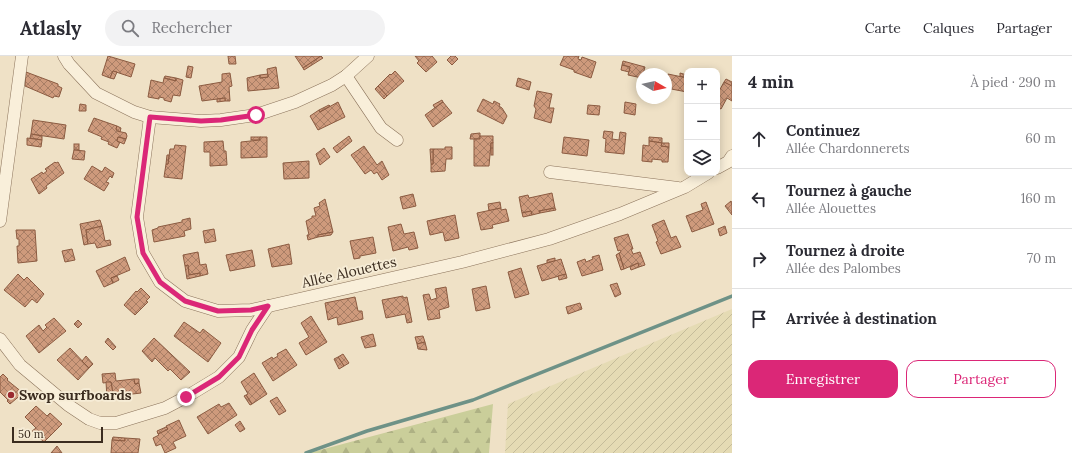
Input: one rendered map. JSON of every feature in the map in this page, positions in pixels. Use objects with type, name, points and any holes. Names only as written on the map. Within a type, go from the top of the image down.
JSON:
[{"type":"street","points":[[0,221],[22,56]]},
{"type":"street","points":[[64,56],[96,93],[134,112],[150,117],[201,121],[256,115],[295,102],[332,85],[346,76],[368,56]]},
{"type":"street","points":[[346,76],[381,128],[397,140]]},
{"type":"street","name":"Allée Alouettes","points":[[150,117],[137,217],[143,253],[160,282],[185,301],[218,311],[251,310],[462,262],[549,239],[620,214],[679,188],[685,187],[703,176]]},
{"type":"street","points":[[720,166],[728,162],[732,156]]},
{"type":"street","points":[[550,172],[679,188]]},
{"type":"street","points":[[0,339],[20,365],[68,405],[100,423],[116,423],[164,408],[186,397],[219,377],[239,357],[252,330],[268,306]]},
{"type":"shaded area","points":[[732,309],[732,453],[505,453],[508,404]]},
{"type":"green space","points":[[493,404],[489,453],[309,453]]},
{"type":"building","points":[[108,56],[135,64],[131,77],[113,71],[110,78],[102,75]]},
{"type":"building","points":[[228,56],[235,56],[236,64],[229,64]]},
{"type":"building","points":[[295,56],[321,56],[303,68]]},
{"type":"building","points":[[321,56],[323,58],[304,70],[303,68]]},
{"type":"building","points":[[415,56],[432,56],[437,62],[426,72],[417,63],[419,61]]},
{"type":"building","points":[[451,56],[455,56],[458,59],[452,65],[447,60]]},
{"type":"building","points":[[564,56],[579,56],[578,59],[581,60],[582,57],[596,62],[591,78],[560,65]]},
{"type":"building","points":[[623,61],[645,67],[636,68],[636,77],[628,75],[630,67],[622,65]]},
{"type":"building","points":[[622,65],[630,67],[629,72],[621,70]]},
{"type":"building","points":[[188,66],[193,67],[191,78],[186,77]]},
{"type":"building","points":[[276,67],[279,88],[248,91],[247,78],[260,75],[260,78],[268,77],[267,69]]},
{"type":"building","points":[[113,71],[117,72],[114,79],[110,78]]},
{"type":"building","points":[[395,71],[404,81],[387,96],[378,86]]},
{"type":"building","points":[[26,72],[58,84],[58,86],[62,88],[59,97],[54,96],[53,98],[25,86]]},
{"type":"building","points":[[230,73],[232,86],[229,87],[230,101],[225,101],[225,98],[202,101],[199,86],[222,82],[222,74]]},
{"type":"building","points":[[680,73],[684,74],[684,77],[680,76]]},
{"type":"building","points":[[268,74],[268,77],[260,78],[260,75]]},
{"type":"building","points":[[672,75],[684,77],[684,91],[672,89]]},
{"type":"building","points":[[165,76],[176,78],[176,81],[164,78]]},
{"type":"building","points":[[164,78],[176,81],[176,78],[183,80],[180,96],[173,95],[171,102],[164,100],[164,98],[159,97],[159,99],[148,97],[151,80],[163,83]]},
{"type":"building","points":[[518,78],[531,82],[529,90],[516,86]]},
{"type":"building","points":[[726,79],[732,82],[731,86],[724,82]]},
{"type":"building","points":[[724,82],[732,86],[732,101],[727,98],[721,109],[720,108],[720,89]]},
{"type":"building","points":[[378,86],[387,96],[384,99],[375,89]]},
{"type":"building","points":[[537,91],[552,94],[549,108],[554,108],[551,123],[534,118],[536,109],[534,106]]},
{"type":"building","points":[[225,98],[225,101],[217,102],[217,99]]},
{"type":"building","points":[[483,99],[493,104],[494,101],[500,104],[499,106],[507,116],[503,124],[477,111]]},
{"type":"building","points":[[442,100],[443,102],[435,108],[433,105]]},
{"type":"building","points":[[338,102],[345,117],[318,130],[310,116],[319,110],[320,112]]},
{"type":"building","points":[[443,102],[452,113],[433,127],[425,115]]},
{"type":"building","points":[[625,102],[636,104],[635,115],[624,113]]},
{"type":"building","points":[[80,104],[86,105],[86,111],[79,111]]},
{"type":"building","points":[[329,105],[330,106],[320,112],[319,110]]},
{"type":"building","points":[[588,105],[600,106],[599,115],[587,114]]},
{"type":"building","points":[[94,118],[117,126],[117,131],[126,133],[126,139],[118,137],[117,141],[120,142],[117,148],[108,144],[109,142],[101,139],[102,137],[88,131]]},
{"type":"building","points":[[33,120],[66,125],[64,139],[31,134]]},
{"type":"building","points":[[117,126],[121,128],[120,132],[116,129]]},
{"type":"building","points":[[604,131],[613,132],[612,139],[619,140],[620,132],[626,133],[624,154],[605,152],[606,139],[603,138]]},
{"type":"building","points":[[480,133],[480,139],[470,139],[471,134]]},
{"type":"building","points":[[31,134],[42,136],[42,140],[30,138]]},
{"type":"building","points":[[349,136],[352,141],[337,153],[333,148]]},
{"type":"building","points":[[480,136],[493,136],[489,166],[474,166],[474,139],[480,139]]},
{"type":"building","points":[[118,137],[126,139],[124,144],[117,141]]},
{"type":"building","points":[[251,137],[260,137],[260,140],[251,140]]},
{"type":"building","points":[[260,137],[267,137],[267,157],[241,158],[241,142],[260,140]]},
{"type":"building","points":[[564,137],[589,140],[587,156],[562,153]]},
{"type":"building","points":[[649,137],[662,138],[662,143],[649,141]]},
{"type":"building","points":[[27,138],[42,140],[41,147],[27,145]]},
{"type":"building","points":[[223,141],[224,151],[226,151],[227,165],[210,166],[210,152],[204,152],[204,142]]},
{"type":"building","points":[[649,141],[662,143],[661,146],[669,147],[668,162],[652,159],[652,162],[642,161],[643,145],[649,146]]},
{"type":"building","points":[[491,143],[493,143],[493,155],[491,155]]},
{"type":"building","points":[[662,143],[669,143],[669,147],[661,146]]},
{"type":"building","points":[[74,144],[79,144],[79,150],[74,150]]},
{"type":"building","points":[[175,145],[186,146],[182,179],[164,177],[170,149],[174,149]]},
{"type":"building","points":[[364,146],[377,165],[382,161],[389,175],[382,180],[377,172],[374,174],[371,170],[365,174],[351,155]]},
{"type":"building","points":[[445,147],[452,147],[452,159],[446,159],[445,171],[431,172],[431,164],[433,164],[433,149],[445,149]]},
{"type":"building","points":[[324,148],[330,157],[320,165],[316,154]]},
{"type":"building","points":[[430,149],[433,149],[433,164],[431,164]]},
{"type":"building","points":[[74,150],[85,151],[84,160],[72,159]]},
{"type":"building","points":[[167,155],[169,155],[168,164],[166,164]]},
{"type":"building","points":[[309,161],[309,178],[284,179],[283,163]]},
{"type":"building","points":[[55,162],[58,162],[64,173],[46,186],[47,188],[39,194],[31,179],[42,172],[43,174],[47,171],[45,169]]},
{"type":"building","points":[[92,166],[102,172],[105,167],[114,173],[112,178],[110,176],[106,182],[109,183],[104,191],[84,179]]},
{"type":"building","points":[[552,193],[555,208],[539,211],[540,213],[532,215],[531,211],[522,213],[519,197],[528,195],[529,198]]},
{"type":"building","points":[[413,194],[416,206],[403,209],[400,197]]},
{"type":"building","points":[[325,199],[333,232],[318,235],[318,237],[308,240],[307,235],[309,235],[306,221],[312,218],[312,216],[316,216],[314,208],[320,206],[319,203]]},
{"type":"building","points":[[731,201],[732,203],[732,215],[725,206]]},
{"type":"building","points":[[500,202],[501,208],[489,211],[488,204]]},
{"type":"building","points":[[706,202],[714,224],[692,232],[686,216],[703,210],[701,204]]},
{"type":"building","points":[[501,208],[501,210],[506,209],[509,221],[492,225],[493,228],[481,230],[477,213]]},
{"type":"building","points":[[555,208],[556,210],[540,213],[539,211]]},
{"type":"building","points":[[531,211],[532,215],[523,217],[522,213]]},
{"type":"building","points":[[455,215],[459,238],[445,241],[443,232],[430,235],[427,221]]},
{"type":"building","points":[[190,218],[191,229],[184,231],[185,236],[154,242],[152,230],[158,227],[182,222],[182,220]]},
{"type":"building","points":[[100,220],[102,226],[86,230],[88,244],[84,245],[80,224]]},
{"type":"building","points":[[664,220],[671,238],[676,236],[681,247],[661,254],[656,242],[658,241],[652,225]]},
{"type":"building","points":[[401,224],[404,234],[414,232],[418,248],[409,250],[408,247],[393,251],[388,227]]},
{"type":"building","points":[[102,226],[105,241],[110,240],[111,245],[97,248],[95,243],[88,244],[86,230]]},
{"type":"building","points":[[725,226],[727,233],[720,236],[718,229]]},
{"type":"building","points":[[214,229],[216,241],[205,243],[203,231]]},
{"type":"building","points":[[16,230],[35,230],[37,261],[18,263],[17,246],[19,246],[19,239],[17,239]]},
{"type":"building","points":[[333,232],[331,235],[318,237],[318,235]]},
{"type":"building","points":[[628,234],[633,249],[631,249],[633,254],[640,252],[645,265],[639,267],[638,263],[624,269],[619,253],[621,252],[620,250],[618,251],[614,238]]},
{"type":"building","points":[[373,237],[376,253],[360,256],[360,258],[354,259],[350,241]]},
{"type":"building","points":[[289,244],[292,264],[272,267],[268,249]]},
{"type":"building","points":[[72,249],[75,260],[65,262],[62,251]]},
{"type":"building","points":[[252,250],[255,266],[230,271],[226,255]]},
{"type":"building","points":[[198,252],[200,265],[206,264],[208,274],[200,276],[200,273],[189,275],[188,265],[185,266],[183,255]]},
{"type":"building","points":[[619,253],[624,269],[621,270],[616,255]]},
{"type":"building","points":[[599,255],[603,270],[582,276],[577,262],[585,259],[586,262],[593,259],[592,257]]},
{"type":"building","points":[[125,257],[130,270],[111,278],[113,283],[104,287],[96,271]]},
{"type":"building","points":[[555,258],[555,261],[547,263],[547,260]]},
{"type":"building","points":[[561,259],[566,274],[542,281],[537,266]]},
{"type":"building","points":[[638,263],[639,267],[631,270],[630,267]]},
{"type":"building","points":[[188,265],[189,275],[200,273],[200,276],[187,279],[185,266]]},
{"type":"building","points":[[521,268],[529,294],[515,298],[508,272]]},
{"type":"building","points":[[18,274],[24,280],[27,277],[44,294],[37,303],[32,299],[25,307],[4,290]]},
{"type":"building","points":[[566,274],[567,278],[559,280],[558,276]]},
{"type":"building","points":[[117,276],[119,280],[113,283],[111,278]]},
{"type":"building","points":[[617,283],[621,294],[615,297],[610,285]]},
{"type":"building","points":[[486,286],[490,308],[476,311],[472,289]]},
{"type":"building","points":[[446,287],[449,307],[439,310],[440,318],[428,320],[423,295],[429,294],[431,300],[437,298],[435,289]]},
{"type":"building","points":[[141,288],[150,297],[146,301],[148,302],[135,315],[124,305],[136,291],[137,292]]},
{"type":"building","points":[[403,296],[403,298],[407,297],[412,322],[407,323],[405,314],[386,318],[382,300]]},
{"type":"building","points":[[355,297],[358,311],[362,311],[363,319],[338,325],[337,317],[328,320],[325,303]]},
{"type":"building","points":[[580,303],[582,309],[568,314],[566,307]]},
{"type":"building","points":[[311,316],[327,342],[306,355],[299,343],[309,337],[301,323]]},
{"type":"building","points":[[54,318],[66,331],[39,353],[26,336],[39,325],[43,331],[47,327],[45,325]]},
{"type":"building","points":[[78,320],[82,324],[78,328],[74,324]]},
{"type":"building","points":[[184,322],[200,333],[203,329],[221,343],[208,362],[174,336]]},
{"type":"building","points":[[373,334],[376,346],[365,348],[361,337]]},
{"type":"building","points":[[423,336],[425,342],[417,344],[415,337]]},
{"type":"building","points":[[108,338],[116,347],[113,350],[105,342]]},
{"type":"building","points":[[154,338],[190,372],[181,380],[170,369],[168,371],[155,358],[152,362],[142,351]]},
{"type":"building","points":[[425,342],[427,350],[418,349],[417,344]]},
{"type":"building","points":[[70,348],[89,368],[78,380],[57,360]]},
{"type":"building","points":[[286,349],[297,365],[273,381],[262,363],[272,357],[273,359],[278,356],[277,354]]},
{"type":"building","points":[[343,354],[349,363],[344,366],[338,357]]},
{"type":"building","points":[[86,356],[93,364],[89,368],[82,361]]},
{"type":"building","points":[[338,357],[344,366],[339,369],[334,359]]},
{"type":"building","points":[[115,373],[116,381],[134,379],[135,384],[139,383],[141,393],[124,395],[124,393],[113,394],[111,382],[103,383],[102,374]]},
{"type":"building","points":[[254,373],[267,394],[252,404],[246,395],[248,394],[241,382]]},
{"type":"building","points":[[3,374],[8,379],[7,380],[23,393],[10,404],[0,392],[0,377]]},
{"type":"building","points":[[134,379],[139,379],[139,383],[135,384]]},
{"type":"building","points":[[106,382],[111,382],[113,394],[124,393],[124,395],[107,398]]},
{"type":"building","points":[[246,395],[252,404],[250,405],[244,396]]},
{"type":"building","points":[[277,397],[286,411],[279,415],[270,401]]},
{"type":"building","points":[[229,403],[237,415],[208,434],[197,417],[219,404],[221,407]]},
{"type":"building","points":[[36,406],[47,416],[50,413],[62,424],[44,442],[32,431],[36,428],[25,417]]},
{"type":"building","points":[[179,420],[186,436],[173,442],[176,448],[165,453],[161,444],[156,446],[153,438],[168,429],[166,426]]},
{"type":"building","points":[[240,421],[245,429],[240,432],[235,425]]},
{"type":"building","points":[[166,427],[168,429],[158,434],[157,431]]},
{"type":"building","points":[[113,437],[125,438],[125,441],[112,440]]},
{"type":"building","points":[[125,438],[140,439],[138,453],[111,453],[112,440],[125,441]]},
{"type":"building","points":[[57,446],[62,453],[51,453]]},
{"type":"waterway","points":[[306,453],[367,431],[473,400],[732,296]]},
{"type":"place","name":"Swop surfboards","points":[[11,395]]},
{"type":"route","points":[[186,397],[219,377],[239,357],[252,330],[268,306],[251,310],[218,311],[185,301],[160,282],[143,253],[137,217],[150,117],[201,121],[256,115]]}]
